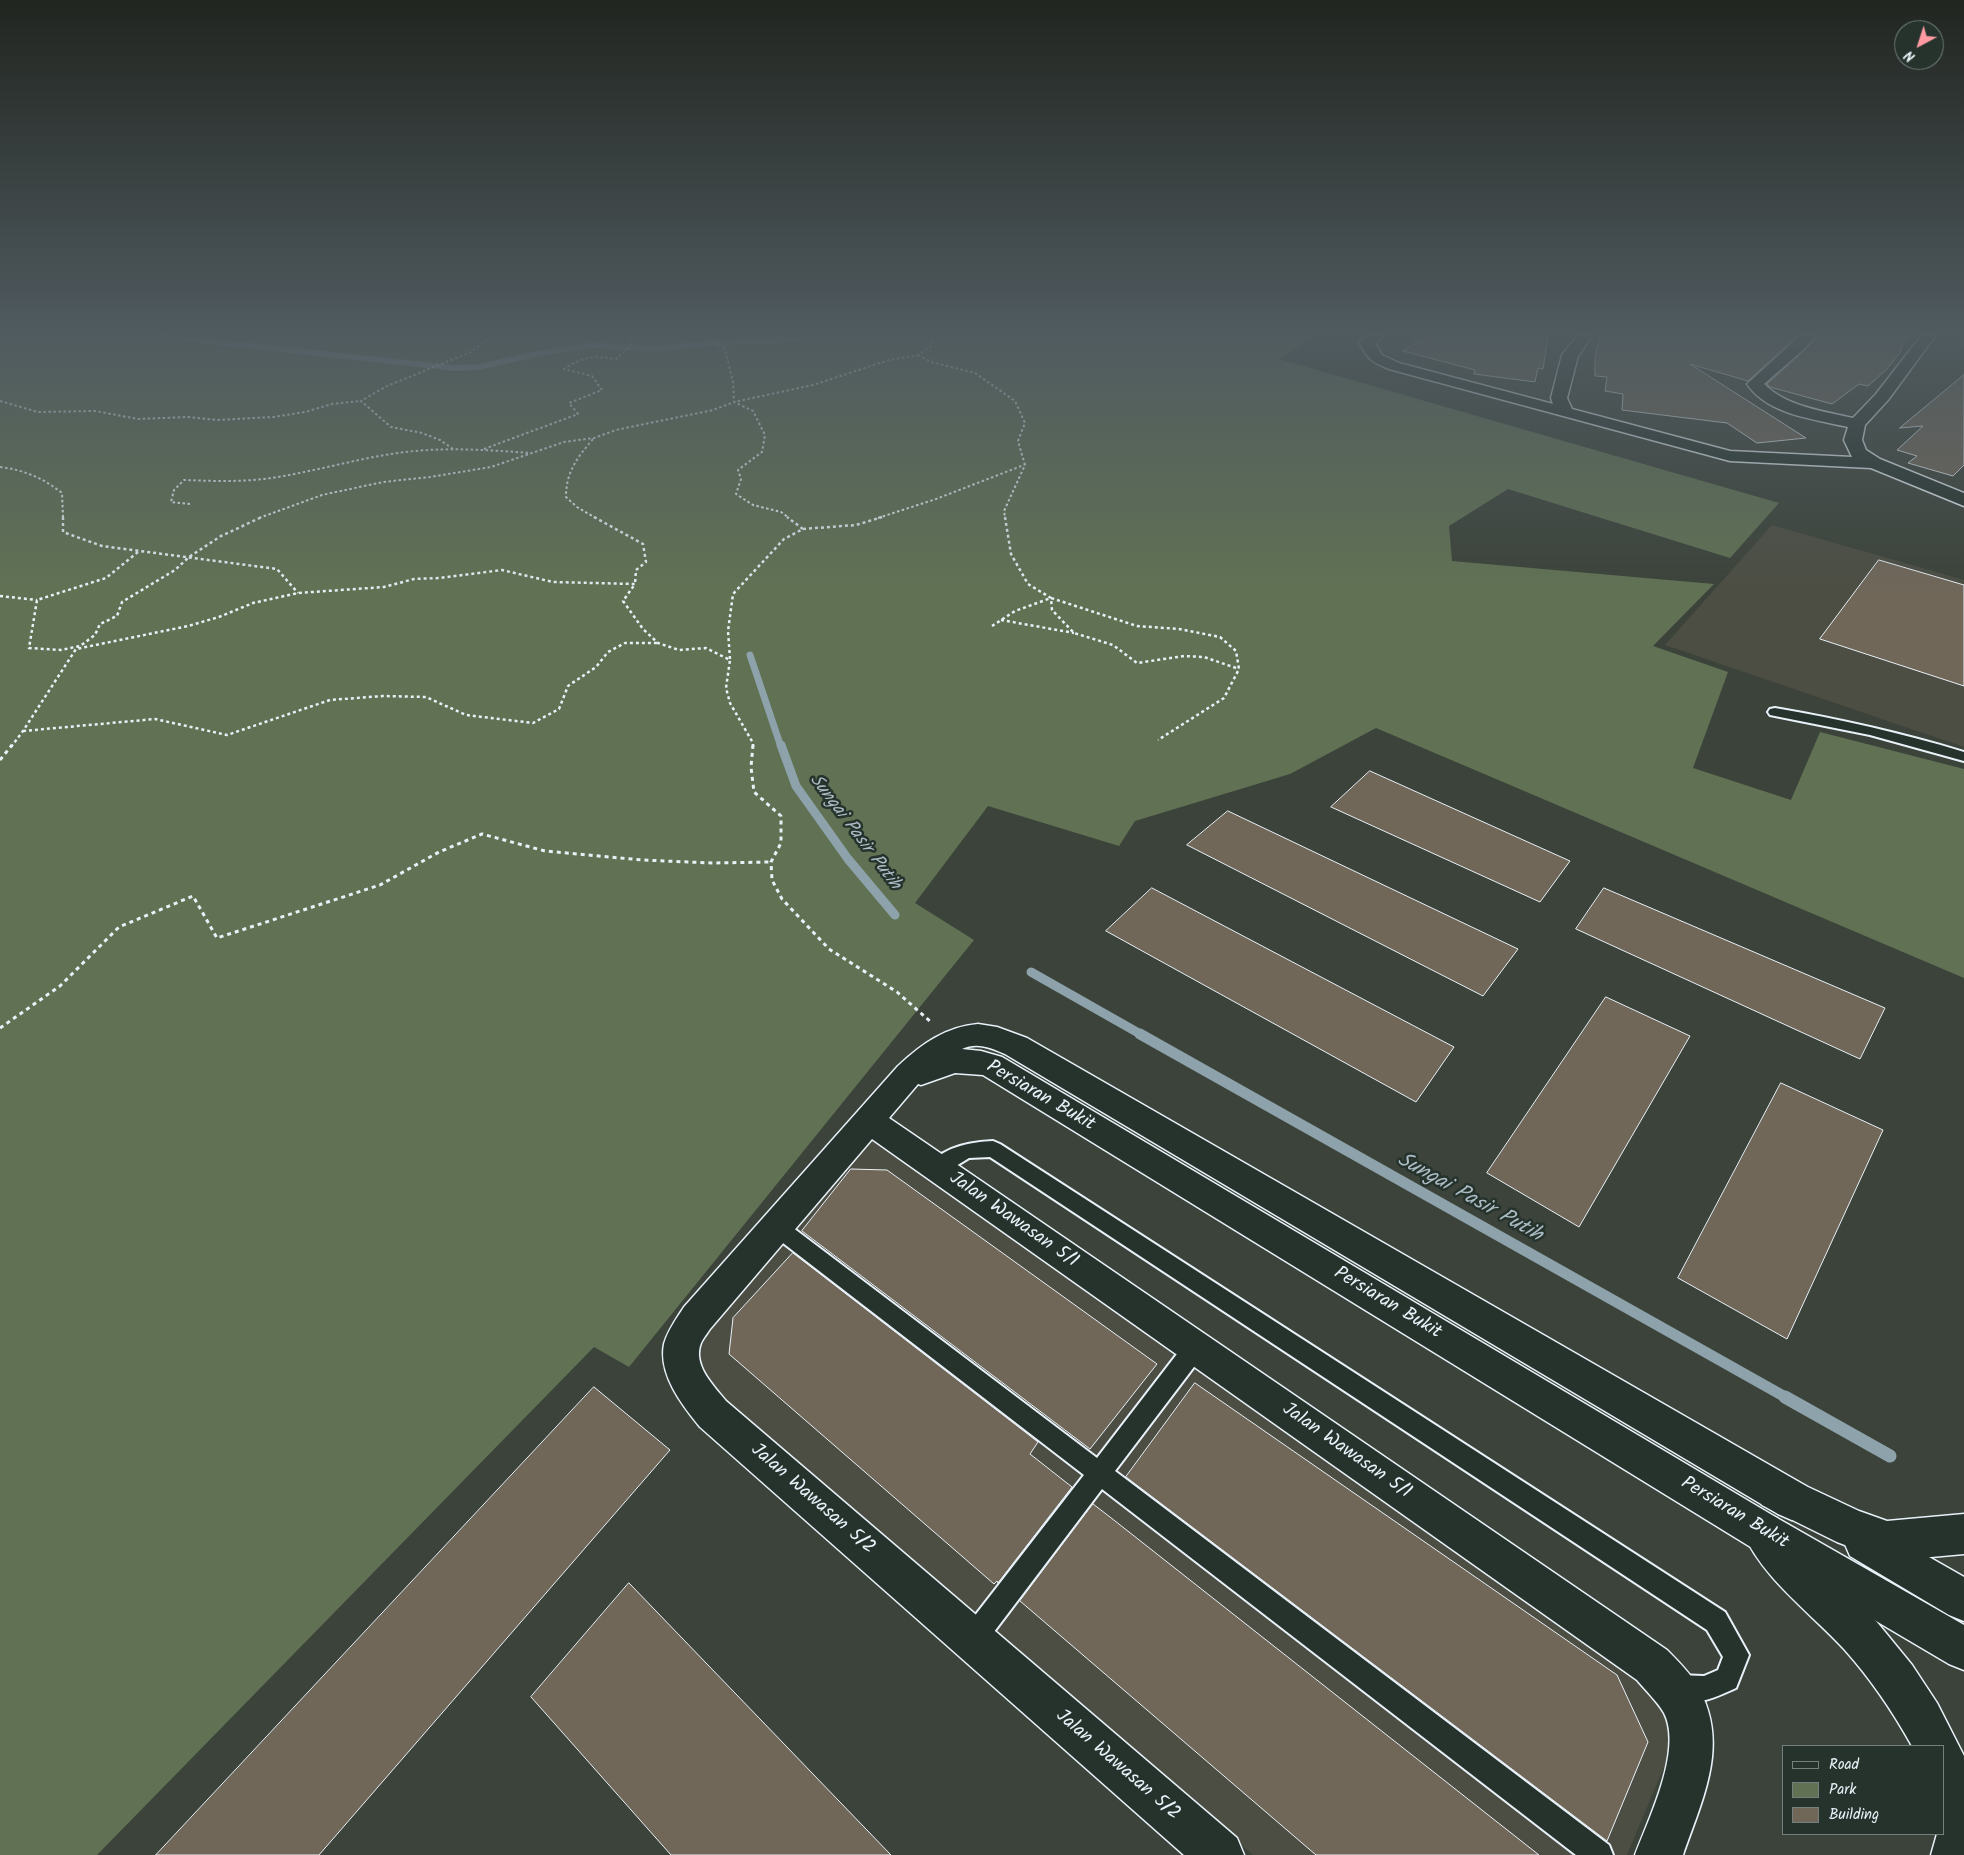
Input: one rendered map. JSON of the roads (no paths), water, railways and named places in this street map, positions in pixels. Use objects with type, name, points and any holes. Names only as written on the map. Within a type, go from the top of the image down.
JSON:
[{"type":"street","points":[[1602,423],[1730,456],[1874,463]]},
{"type":"street","points":[[1852,423],[1857,424],[1853,440],[1858,454],[1874,463],[1964,500]]},
{"type":"street","name":"Persiaran Bukit","points":[[894,1092],[909,1074],[952,1040],[968,1034],[991,1036],[1016,1046],[1964,1600]]},
{"type":"street","name":"Persiaran Bukit","points":[[894,1092],[922,1072],[944,1062],[969,1059],[991,1065],[1763,1532],[1964,1650]]},
{"type":"street","name":"Jalan Wawasan 5/2","points":[[894,1092],[697,1318],[683,1342],[683,1366],[692,1388],[713,1414],[1220,1855]]},
{"type":"street","name":"Jalan Wawasan 5/1","points":[[870,1121],[1652,1665],[1672,1688],[1686,1710],[1692,1734],[1691,1760],[1659,1855]]},
{"type":"street","points":[[1776,1491],[1851,1528],[1887,1541],[1964,1534]]},
{"type":"street","points":[[1763,1532],[1805,1582],[1838,1612],[1868,1644],[1896,1679],[1935,1745]]},
{"type":"street","points":[[1944,1763],[1964,1818],[1955,1855]]},
{"type":"lane","points":[[1775,712],[1843,724],[1964,757]]},
{"type":"lane","points":[[938,1169],[954,1157],[970,1149],[993,1149],[1716,1621],[1736,1654],[1727,1679],[1704,1689],[1672,1688]]},
{"type":"lane","points":[[777,1226],[1599,1855]]},
{"type":"lane","points":[[972,1640],[1195,1348]]},
{"type":"waterway","name":"Sungai Pasir Putih","points":[[750,655],[781,747]]},
{"type":"waterway","name":"Sungai Pasir Putih","points":[[781,745],[796,786],[848,859],[895,915]]},
{"type":"waterway","name":"Sungai Pasir Putih","points":[[1031,972],[1142,1035]]},
{"type":"waterway","name":"Sungai Pasir Putih","points":[[1140,1034],[1787,1398]]},
{"type":"waterway","name":"Sungai Pasir Putih","points":[[1785,1397],[1890,1456]]}]
